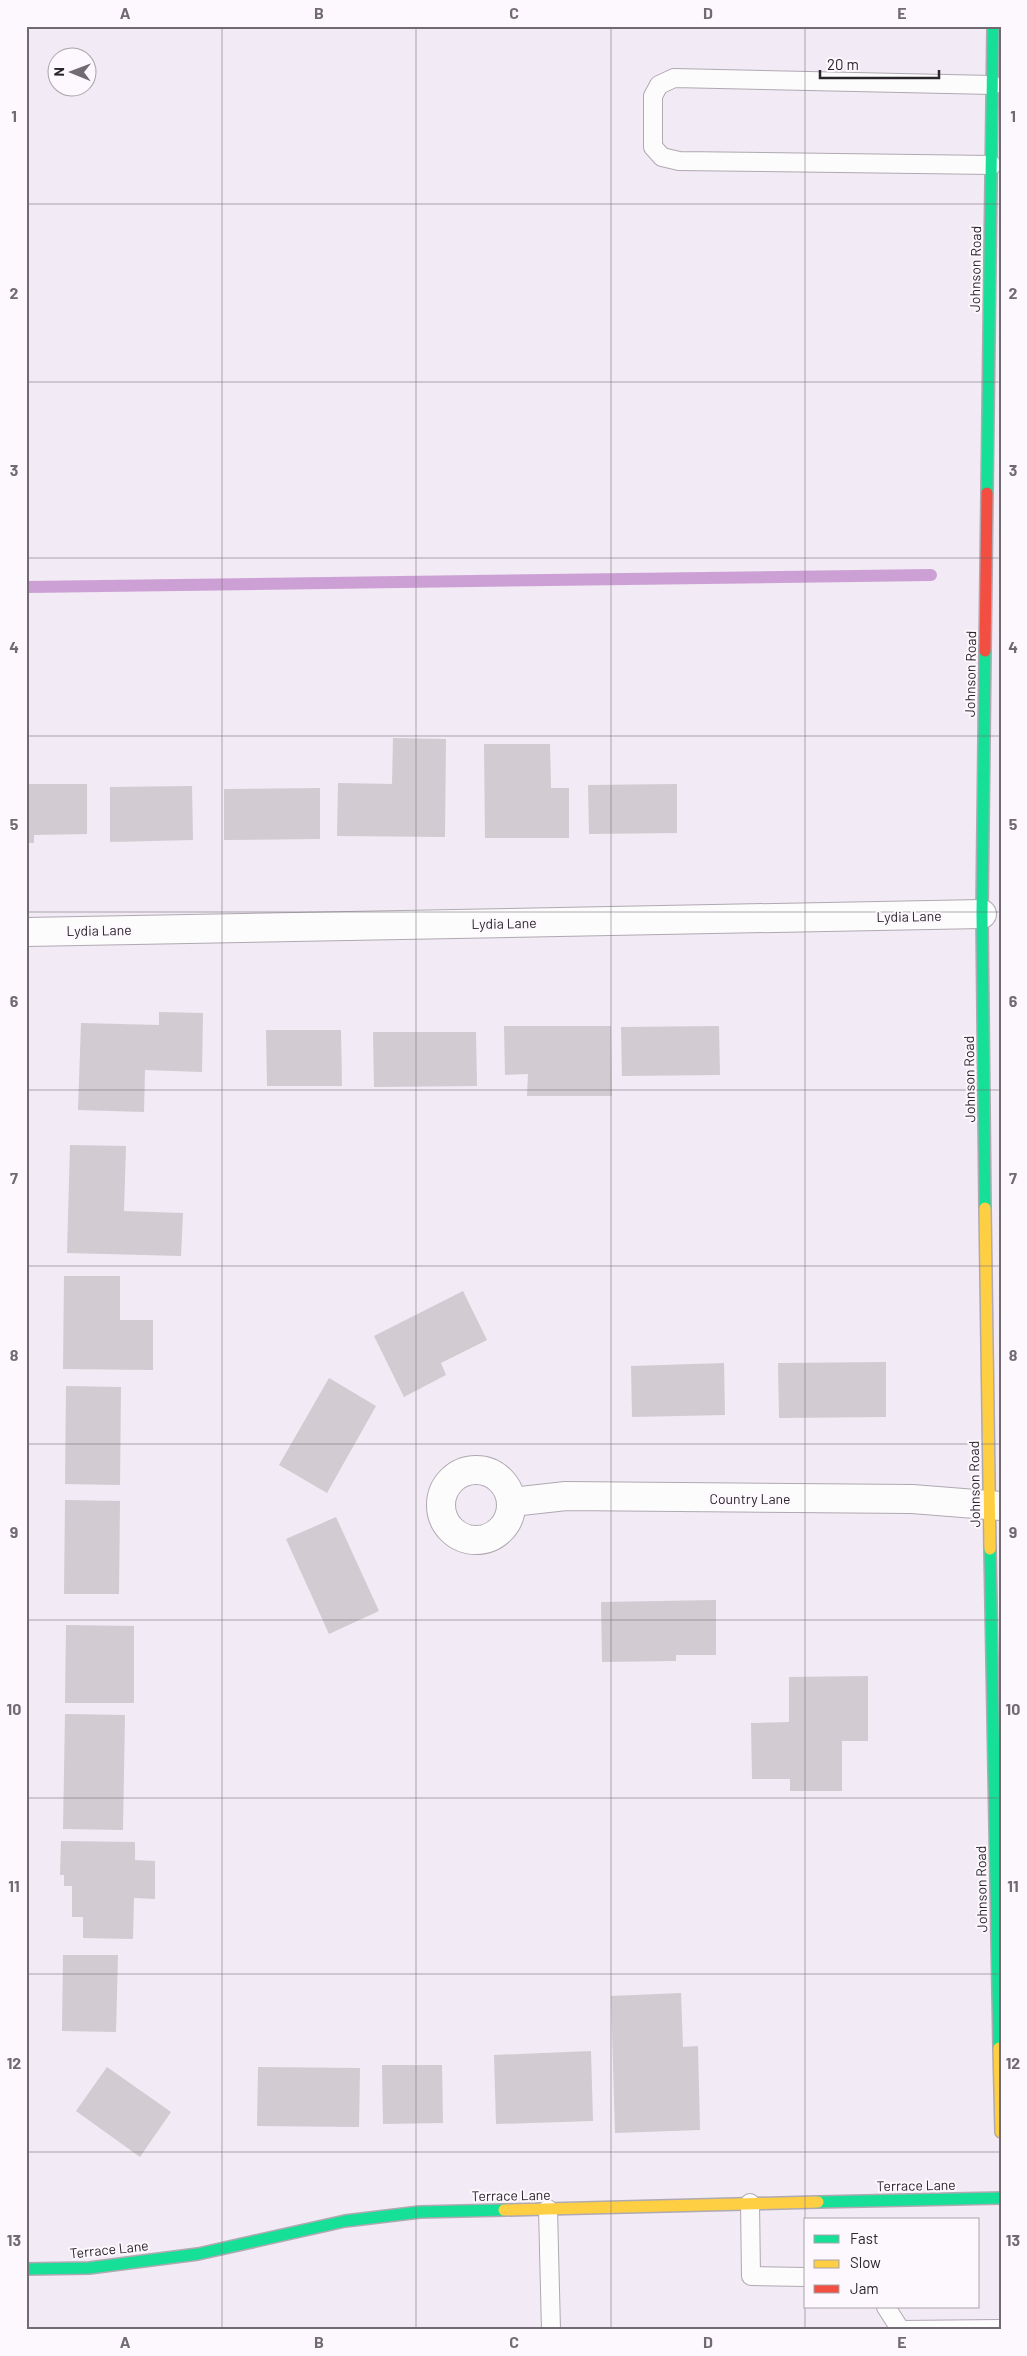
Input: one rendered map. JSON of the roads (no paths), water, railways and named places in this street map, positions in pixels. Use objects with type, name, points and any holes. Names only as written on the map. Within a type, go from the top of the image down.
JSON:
[{"type":"street","name":"Johnson Road","points":[[993,26],[992,85],[997,123],[992,165],[994,459],[982,914],[995,1505],[1001,2132]]},
{"type":"street","name":"Lydia Lane","points":[[26,932],[982,914]]},
{"type":"street","name":"Country Lane","points":[[512,1502],[566,1496],[912,1499],[995,1505]]},
{"type":"street","name":"Terrace Lane","points":[[26,2269],[89,2268],[198,2254],[345,2221],[420,2212],[1001,2198]]},
{"type":"lane","points":[[992,85],[674,78],[659,85],[653,96],[652,147],[662,157],[679,161],[992,165]]},
{"type":"lane","points":[[750,2204],[751,2276],[804,2276]]},
{"type":"lane","points":[[548,2209],[551,2330]]},
{"type":"lane","points":[[887,2308],[900,2329],[1001,2329]]},
{"type":"waterway","points":[[26,587],[931,575]]}]
